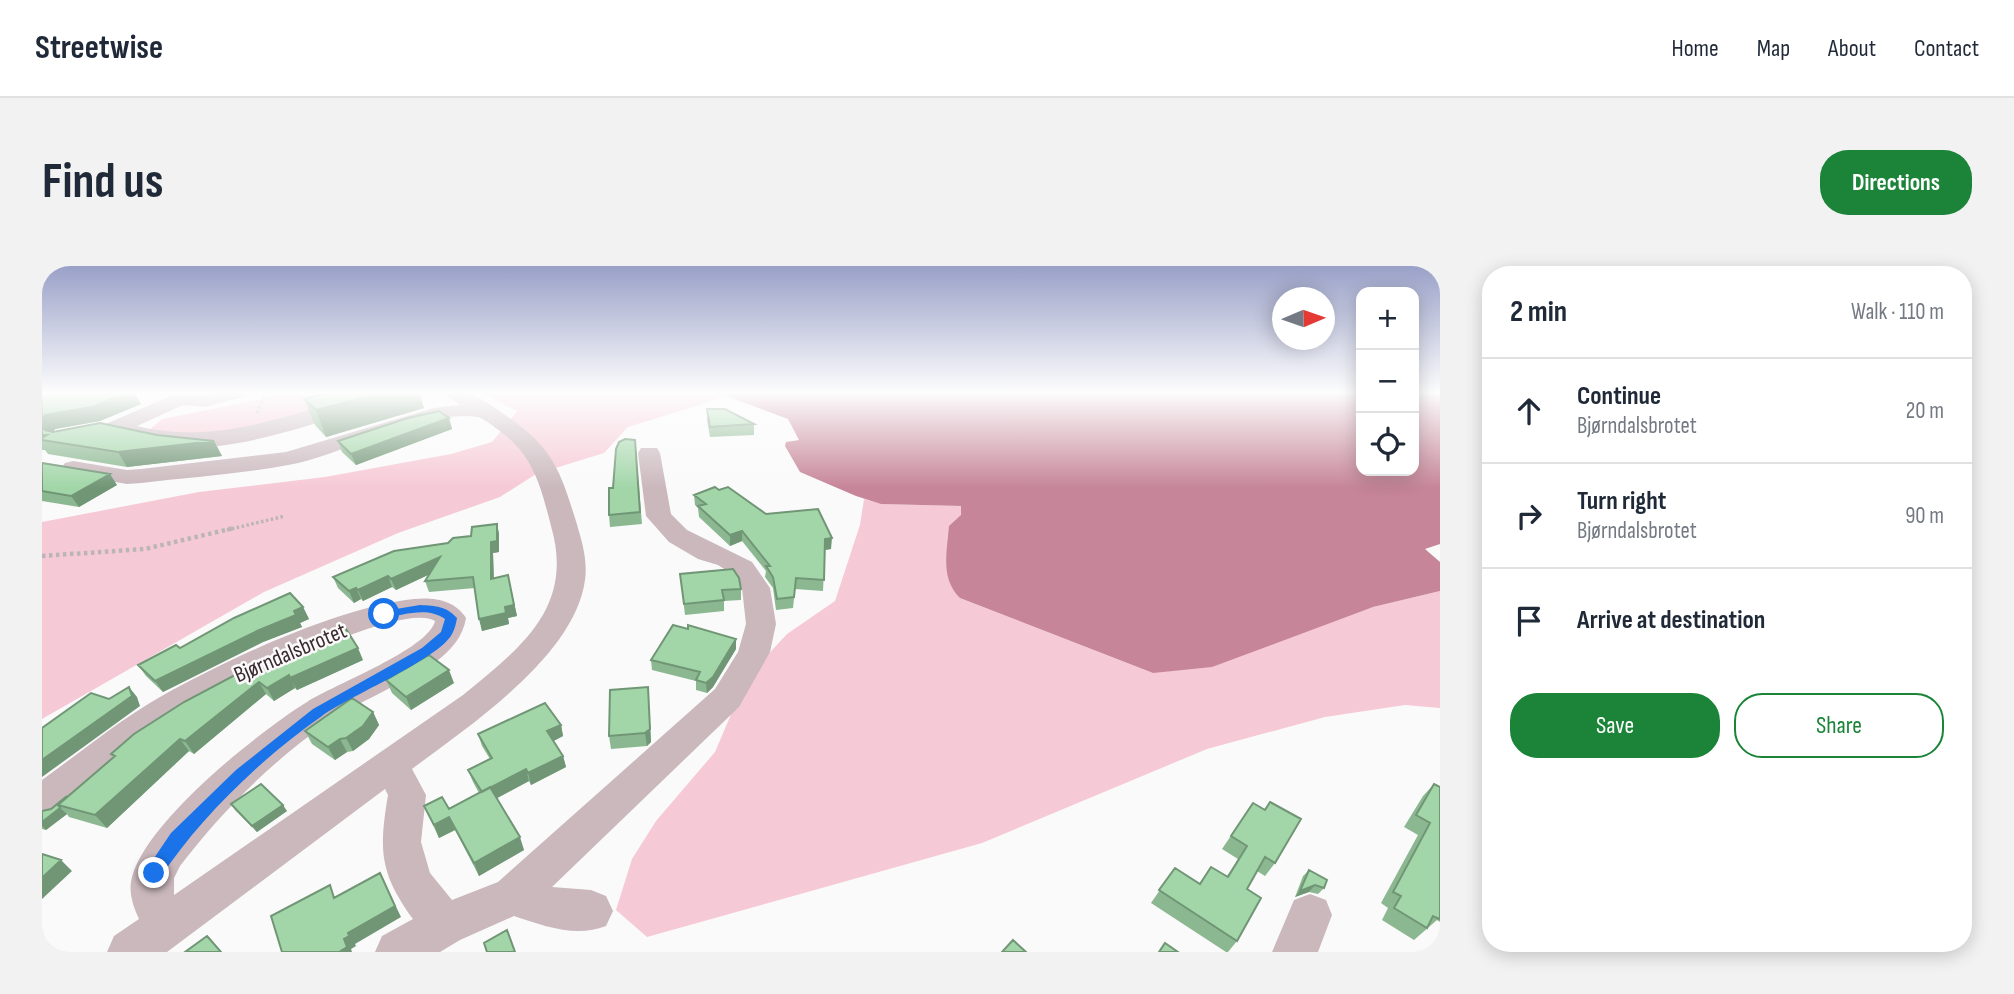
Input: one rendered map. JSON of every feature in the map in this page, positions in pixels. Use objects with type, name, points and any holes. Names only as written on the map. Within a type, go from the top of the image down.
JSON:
[{"type":"street","points":[[121,424],[109,429],[166,440],[205,440],[259,432],[285,424]]},
{"type":"street","points":[[54,465],[127,477],[269,461],[313,452],[330,444],[399,424]]},
{"type":"street","points":[[130,952],[475,704],[519,665],[549,633],[570,579],[572,557],[553,480],[539,457],[520,436],[502,424]]},
{"type":"street","points":[[398,952],[444,925],[513,897],[727,698],[754,652],[761,624],[756,588],[742,568],[678,536],[659,516],[649,453]]},
{"type":"street","name":"Bjørndalsbrotet","points":[[42,802],[109,750],[171,707],[304,642],[384,614],[420,608],[439,609],[451,618],[447,633],[427,651],[317,712],[242,774],[177,838],[154,873],[151,898],[165,927]]},
{"type":"street","points":[[390,763],[407,795],[401,842],[411,882],[444,925]]},
{"type":"street","points":[[513,897],[551,908],[591,911]]},
{"type":"path","points":[[42,556],[145,549],[285,516]]},
{"type":"shaded area","points":[[156,424],[277,424],[260,429],[184,439],[148,431]]},
{"type":"shaded area","points":[[507,424],[638,424],[628,427],[604,453],[536,474],[500,497],[398,533],[264,592],[42,719],[42,522],[199,492],[325,477],[451,454],[492,442]]},
{"type":"shaded area","points":[[791,424],[1356,424],[1356,476],[1419,476],[1419,424],[1440,424],[1440,544],[1425,549],[1440,562],[1440,591],[1373,607],[1212,667],[1153,673],[960,598],[947,573],[946,555],[949,526],[961,515],[961,506],[881,504],[856,496],[800,472],[785,446],[786,442],[799,440]]},
{"type":"shaded area","points":[[864,499],[882,504],[961,506],[960,598],[1153,673],[1373,607],[1440,591],[1440,708],[1405,705],[1325,717],[1207,749],[982,843],[647,937],[616,910],[632,859],[656,821],[715,752],[747,677],[787,634],[835,601],[860,525]]},
{"type":"building","points":[[105,424],[157,435],[214,441],[118,452],[42,440],[47,435],[42,435],[42,426],[53,432]]},
{"type":"building","points":[[390,424],[433,424],[351,454],[338,441]]},
{"type":"building","points":[[710,424],[754,424],[710,427]]},
{"type":"building","points":[[625,439],[635,440],[640,512],[609,515],[609,488],[613,488],[616,449],[619,442]]},
{"type":"building","points":[[42,463],[110,474],[71,496],[42,491]]},
{"type":"building","points":[[715,487],[719,490],[728,487],[766,514],[818,509],[832,538],[825,539],[824,580],[796,578],[794,597],[777,599],[773,577],[766,566],[770,566],[742,531],[730,535],[698,506],[706,504],[694,495]]},
{"type":"building","points":[[497,524],[497,541],[491,542],[491,579],[508,575],[514,605],[505,607],[506,613],[479,619],[473,577],[425,581],[440,557],[391,579],[388,576],[358,590],[356,588],[349,591],[333,577],[394,551],[448,543],[453,538],[471,536],[472,527]]},
{"type":"building","points":[[733,569],[739,578],[741,589],[722,590],[724,600],[684,604],[680,574]]},
{"type":"building","points":[[290,593],[303,607],[294,611],[296,615],[155,681],[138,665],[176,645],[180,648],[234,618]]},
{"type":"building","points":[[673,625],[688,629],[688,625],[736,639],[713,677],[706,683],[696,680],[700,672],[651,660]]},
{"type":"building","points":[[346,629],[358,648],[290,678],[289,675],[267,688],[259,682],[185,741],[180,739],[95,815],[58,805],[115,756],[111,754],[134,734],[184,702],[235,675],[276,666],[271,657]]},
{"type":"building","points":[[429,655],[449,670],[406,697],[386,680]]},
{"type":"building","points":[[129,687],[132,696],[42,760],[42,728],[91,693],[109,699]]},
{"type":"building","points":[[648,687],[650,729],[645,733],[609,736],[610,690]]},
{"type":"building","points":[[352,698],[373,712],[363,726],[346,738],[328,747],[305,731]]},
{"type":"building","points":[[545,703],[561,725],[547,731],[563,756],[528,773],[526,769],[482,792],[468,770],[492,758],[478,734]]},
{"type":"building","points":[[261,784],[283,805],[252,826],[231,804]]},
{"type":"building","points":[[1434,784],[1440,787],[1440,917],[1439,919],[1433,916],[1427,928],[1394,908],[1401,896],[1393,892],[1430,823],[1416,815]]},
{"type":"building","points":[[490,787],[520,837],[474,863],[449,817],[434,825],[424,806],[442,797],[449,809]]},
{"type":"building","points":[[67,796],[58,805],[60,808],[42,822],[42,811],[51,809]]},
{"type":"building","points":[[1270,802],[1301,819],[1275,863],[1265,857],[1247,889],[1261,898],[1237,941],[1159,890],[1175,868],[1200,884],[1211,867],[1228,877],[1247,846],[1231,836],[1253,803],[1265,810]]},
{"type":"building","points":[[42,854],[61,860],[42,878]]},
{"type":"building","points":[[1309,870],[1327,880],[1324,888],[1315,885],[1300,891]]},
{"type":"building","points":[[380,873],[395,906],[348,933],[349,936],[344,939],[347,947],[339,952],[282,952],[271,916],[330,885],[334,898]]},
{"type":"building","points":[[507,930],[515,952],[487,952],[484,943]]},
{"type":"building","points":[[207,936],[221,952],[185,952]]},
{"type":"building","points":[[1013,940],[1026,952],[1002,952]]},
{"type":"building","points":[[1165,943],[1178,952],[1159,952]]},
{"type":"route","points":[[154,873],[177,838],[242,774],[317,712],[427,651],[447,633],[451,618],[439,609],[420,608],[384,614]]}]
